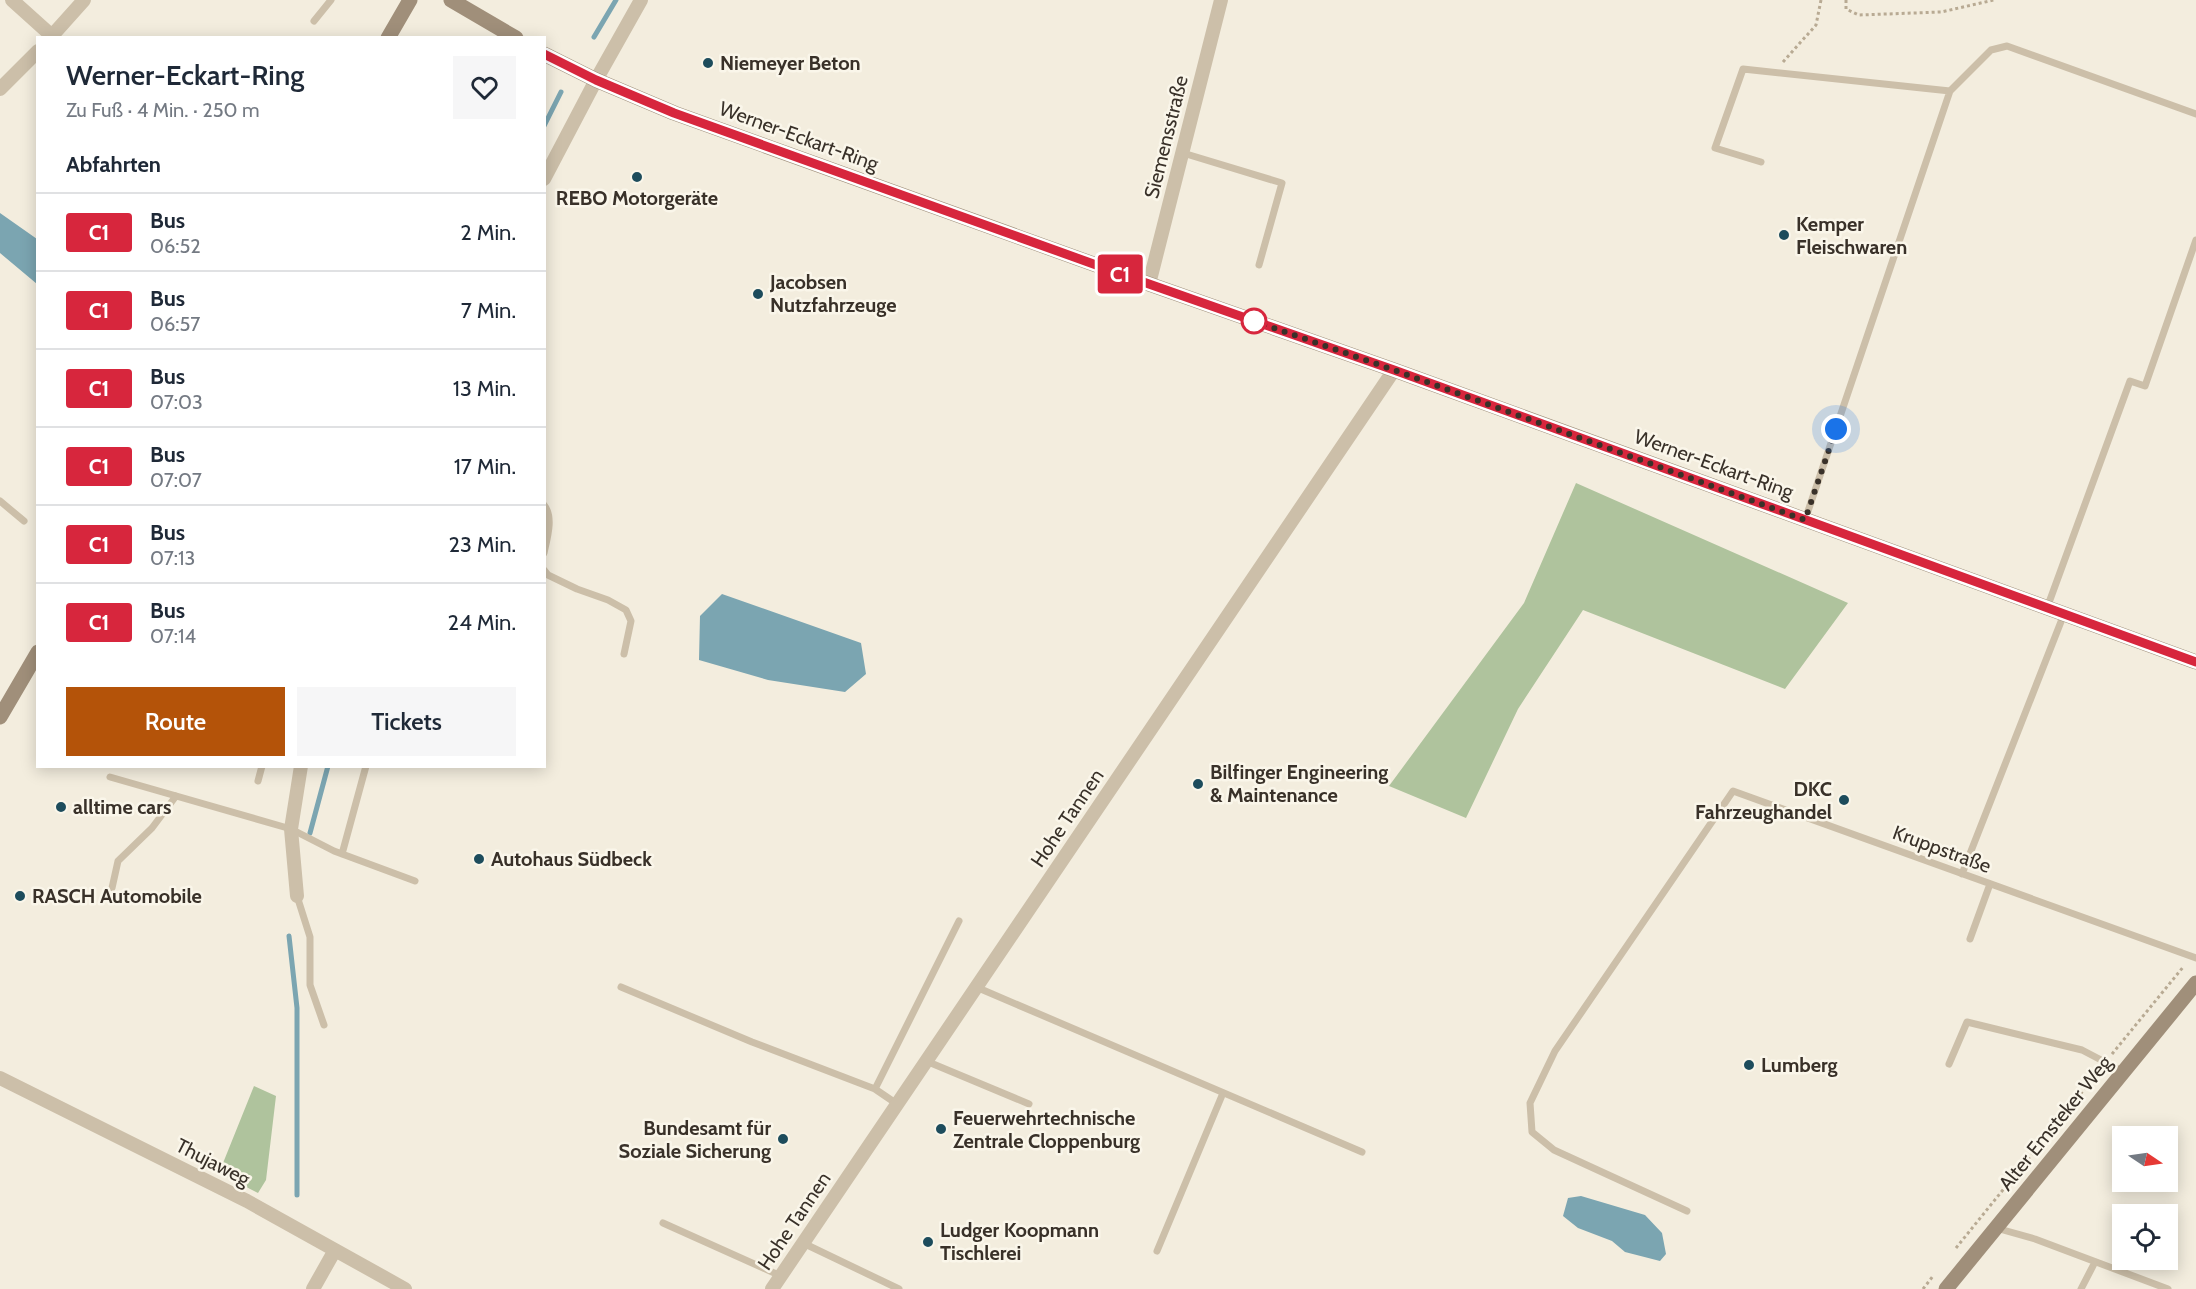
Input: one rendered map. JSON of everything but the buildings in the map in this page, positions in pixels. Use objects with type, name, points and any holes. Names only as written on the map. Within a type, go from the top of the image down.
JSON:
[{"type":"street","points":[[12,0],[50,36]]},
{"type":"street","points":[[52,36],[84,0]]},
{"type":"street","points":[[389,36],[410,0]]},
{"type":"street","points":[[451,0],[513,36]]},
{"type":"street","points":[[546,175],[641,0]]},
{"type":"street","name":"Siemensstraße","points":[[1149,284],[1221,0]]},
{"type":"street","points":[[0,89],[36,53]]},
{"type":"street","name":"Werner-Eckart-Ring","points":[[546,55],[596,80],[674,113],[1394,370],[2196,662]]},
{"type":"street","name":"Hohe Tannen","points":[[772,1289],[1394,370]]},
{"type":"street","points":[[0,717],[36,655]]},
{"type":"street","points":[[297,896],[291,829],[301,768]]},
{"type":"street","name":"Alter Emsteker Weg","points":[[1946,1289],[2196,983]]},
{"type":"street","name":"Thujaweg","points":[[0,1078],[247,1201],[405,1289]]},
{"type":"street","points":[[313,1289],[335,1250]]},
{"type":"lane","points":[[314,21],[331,0]]},
{"type":"lane","points":[[1805,520],[1950,91],[1991,50],[2007,46],[2196,114]]},
{"type":"lane","points":[[1761,162],[1715,148],[1743,69],[1950,91]]},
{"type":"lane","points":[[1183,153],[1282,183],[1259,265]]},
{"type":"lane","points":[[2047,608],[2130,381],[2145,386],[2196,240]]},
{"type":"lane","points":[[0,501],[24,521]]},
{"type":"lane","points":[[546,506],[549,519],[546,539]]},
{"type":"lane","points":[[546,572],[577,590],[608,600],[626,610],[631,621],[624,654]]},
{"type":"lane","points":[[1962,874],[2064,614]]},
{"type":"lane","points":[[258,781],[261,768]]},
{"type":"lane","points":[[342,854],[365,768]]},
{"type":"lane","points":[[110,777],[291,829],[342,854],[415,881]]},
{"type":"lane","name":"Kruppstraße","points":[[1687,1210],[1554,1150],[1532,1132],[1530,1103],[1555,1051],[1733,791],[2194,958]]},
{"type":"lane","points":[[112,888],[118,861],[152,828],[177,796]]},
{"type":"lane","points":[[1970,939],[1990,884]]},
{"type":"lane","points":[[297,896],[310,937],[310,985],[324,1025]]},
{"type":"lane","points":[[875,1089],[959,921]]},
{"type":"lane","points":[[621,987],[752,1042],[875,1089],[897,1104]]},
{"type":"lane","points":[[976,987],[1362,1152]]},
{"type":"lane","points":[[1949,1064],[1967,1022],[2082,1050],[2124,1072]]},
{"type":"lane","points":[[926,1061],[1029,1104]]},
{"type":"lane","points":[[1157,1251],[1223,1093]]},
{"type":"lane","points":[[663,1223],[781,1276]]},
{"type":"lane","points":[[1996,1228],[2035,1239],[2156,1287],[2168,1289]]},
{"type":"lane","points":[[803,1243],[899,1289]]},
{"type":"lane","points":[[2081,1289],[2095,1262]]},
{"type":"path","points":[[1773,71],[1816,25],[1821,0]]},
{"type":"path","points":[[1846,0],[1846,9],[1859,15],[1941,12],[1994,0]]},
{"type":"path","points":[[1952,1253],[2106,1062],[2194,958]]},
{"type":"path","points":[[1923,1289],[1937,1271]]},
{"type":"green space","points":[[1576,483],[1848,603],[1785,689],[1583,610],[1518,709],[1466,818],[1389,786],[1524,603]]},
{"type":"green space","points":[[254,1086],[276,1096],[266,1180],[258,1193],[219,1173]]},
{"type":"water","points":[[0,213],[36,238],[36,283],[0,253]]},
{"type":"water","points":[[722,594],[861,643],[866,674],[845,692],[768,680],[699,660],[700,616]]},
{"type":"water","points":[[1581,1196],[1645,1215],[1662,1233],[1666,1254],[1660,1261],[1625,1252],[1612,1241],[1578,1228],[1563,1216],[1568,1198]]},
{"type":"waterway","points":[[594,37],[616,0]]},
{"type":"waterway","points":[[546,122],[561,92]]},
{"type":"waterway","points":[[310,833],[327,768]]},
{"type":"waterway","points":[[289,936],[297,1008],[297,1195]]},
{"type":"bus line","name":"C1","points":[[546,55],[596,80],[674,113],[1394,370],[2196,662]]},
{"type":"place","name":"Niemeyer Beton","points":[[708,63]]},
{"type":"place","name":"REBO Motorgeräte","points":[[637,177]]},
{"type":"place","name":"Kemper Fleischwaren","points":[[1784,235]]},
{"type":"place","name":"Jacobsen Nutzfahrzeuge","points":[[758,294]]},
{"type":"place","name":"Bilfinger Engineering & Maintenance","points":[[1198,784]]},
{"type":"place","name":"DKC Fahrzeughandel","points":[[1844,800]]},
{"type":"place","name":"alltime cars","points":[[61,807]]},
{"type":"place","name":"Autohaus Südbeck","points":[[479,859]]},
{"type":"place","name":"RASCH Automobile","points":[[20,896]]},
{"type":"place","name":"Lumberg","points":[[1749,1065]]},
{"type":"place","name":"Feuerwehrtechnische Zentrale Cloppenburg","points":[[941,1129]]},
{"type":"place","name":"Bundesamt für Soziale Sicherung","points":[[783,1139]]},
{"type":"place","name":"Ludger Koopmann Tischlerei","points":[[928,1242]]},
{"type":"route","points":[[1254,321],[1805,520],[1836,429]]}]
